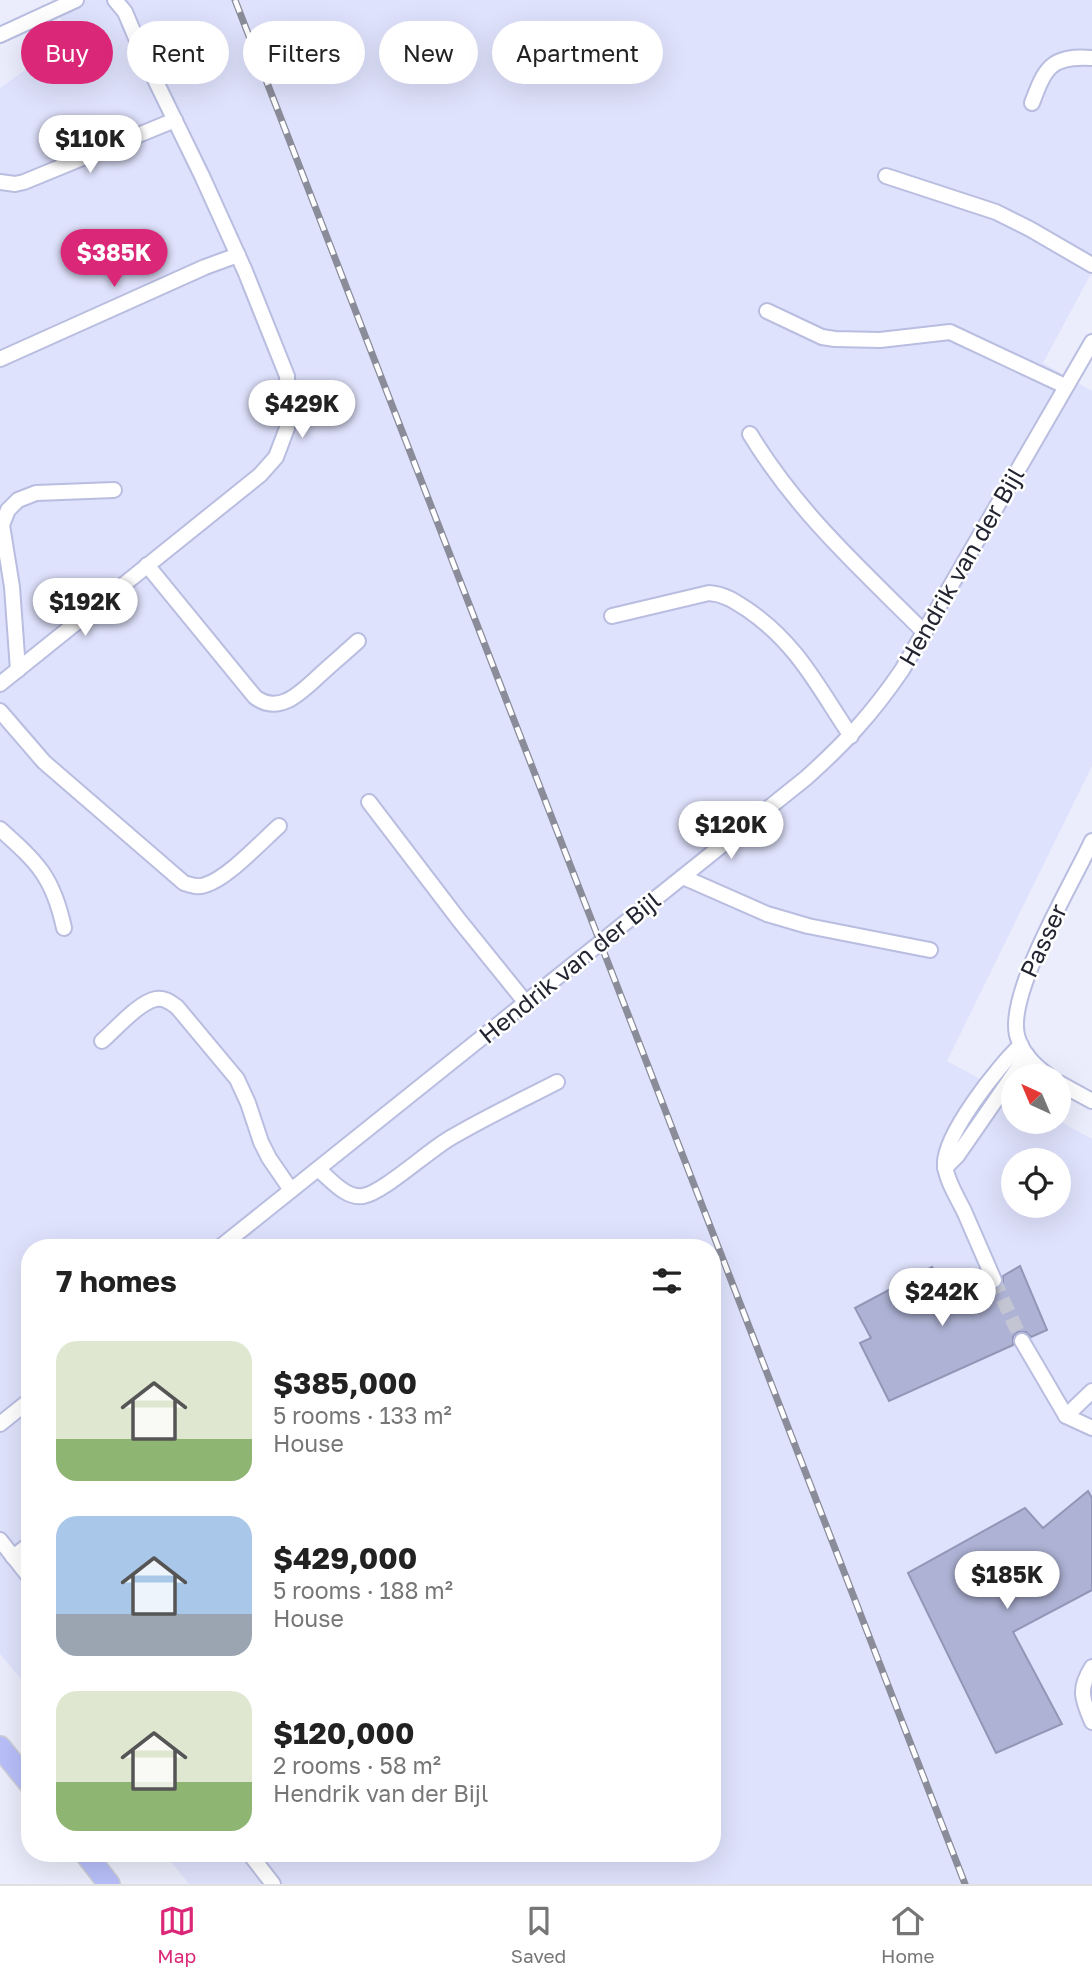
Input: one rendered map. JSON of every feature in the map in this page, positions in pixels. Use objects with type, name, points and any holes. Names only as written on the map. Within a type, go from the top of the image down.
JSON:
[{"type":"highway","points":[[0,1748],[21,1773]]},
{"type":"highway","points":[[92,1862],[109,1884]]},
{"type":"street","points":[[0,35],[76,0]]},
{"type":"street","points":[[0,684],[267,469],[276,457],[288,428],[287,376],[238,255],[125,12],[115,0]]},
{"type":"street","points":[[1032,103],[1042,76],[1059,60],[1092,58]]},
{"type":"street","points":[[0,182],[24,182],[175,120]]},
{"type":"street","points":[[886,176],[996,212],[1092,265]]},
{"type":"street","points":[[0,359],[205,267],[238,255]]},
{"type":"street","points":[[767,311],[822,337],[835,339],[880,340],[950,332],[1065,386]]},
{"type":"street","name":"Hendrik van der Bijl","points":[[230,1239],[806,778],[851,736],[880,702],[925,633],[1092,342]]},
{"type":"street","points":[[750,434],[772,471],[793,498],[925,633]]},
{"type":"street","points":[[18,670],[12,587],[2,525],[8,510],[19,500],[36,493],[114,490]]},
{"type":"street","points":[[147,565],[255,697],[263,703],[272,705],[294,698],[358,641]]},
{"type":"street","points":[[612,616],[709,593],[719,593],[730,598],[781,635],[803,662],[851,736]]},
{"type":"street","points":[[0,711],[44,762],[184,883],[197,887],[207,885],[240,861],[279,826]]},
{"type":"street","points":[[369,802],[526,1003]]},
{"type":"street","points":[[0,829],[39,866],[51,883],[64,928]]},
{"type":"street","name":"Passer","points":[[1024,1050],[1017,1037],[1016,1014],[1024,981],[1092,841]]},
{"type":"street","points":[[683,877],[768,915],[808,926],[930,950]]},
{"type":"street","points":[[102,1041],[138,1009],[154,999],[166,999],[177,1007],[237,1080],[261,1142],[291,1190]]},
{"type":"street","points":[[994,1280],[946,1167],[957,1156],[1024,1050],[1037,1064]]},
{"type":"street","points":[[318,1169],[343,1190],[354,1196],[364,1196],[379,1189],[451,1137],[557,1082]]},
{"type":"street","points":[[1071,1090],[1092,1101]]},
{"type":"street","points":[[1022,1341],[1066,1416],[1092,1428]]},
{"type":"street","points":[[1066,1416],[1092,1391]]},
{"type":"street","points":[[0,1424],[21,1407]]},
{"type":"street","points":[[0,1540],[21,1567]]},
{"type":"street","points":[[13,1557],[21,1551]]},
{"type":"street","points":[[1092,1667],[1083,1681],[1083,1702],[1092,1721]]},
{"type":"street","points":[[256,1862],[273,1884]]},
{"type":"shaded area","points":[[55,0],[1092,0],[1092,272],[1043,363],[1092,391],[1092,766],[947,1061],[1001,1090],[1001,1134],[1071,1134],[1071,1128],[1092,1139],[1092,1884],[189,1884],[171,1862],[721,1862],[721,1239],[21,1239],[21,1679],[0,1654],[0,88],[21,73],[21,84],[113,84],[113,21],[61,21]]},
{"type":"building","points":[[1020,1266],[1047,1330],[1031,1337],[1026,1332],[1018,1332],[1013,1337],[1013,1345],[889,1401],[860,1343],[871,1338],[855,1308],[932,1267],[955,1301],[986,1285],[992,1289],[998,1288],[1003,1282],[1003,1276]]},
{"type":"building","points":[[1088,1491],[1092,1498],[1092,1590],[1013,1632],[1062,1724],[996,1753],[908,1573],[1025,1508],[1043,1528]]},
{"type":"tunnel","points":[[994,1280],[1022,1341]]},
{"type":"railway","points":[[235,0],[715,1239]]},
{"type":"railway","points":[[721,1254],[965,1884]]}]
